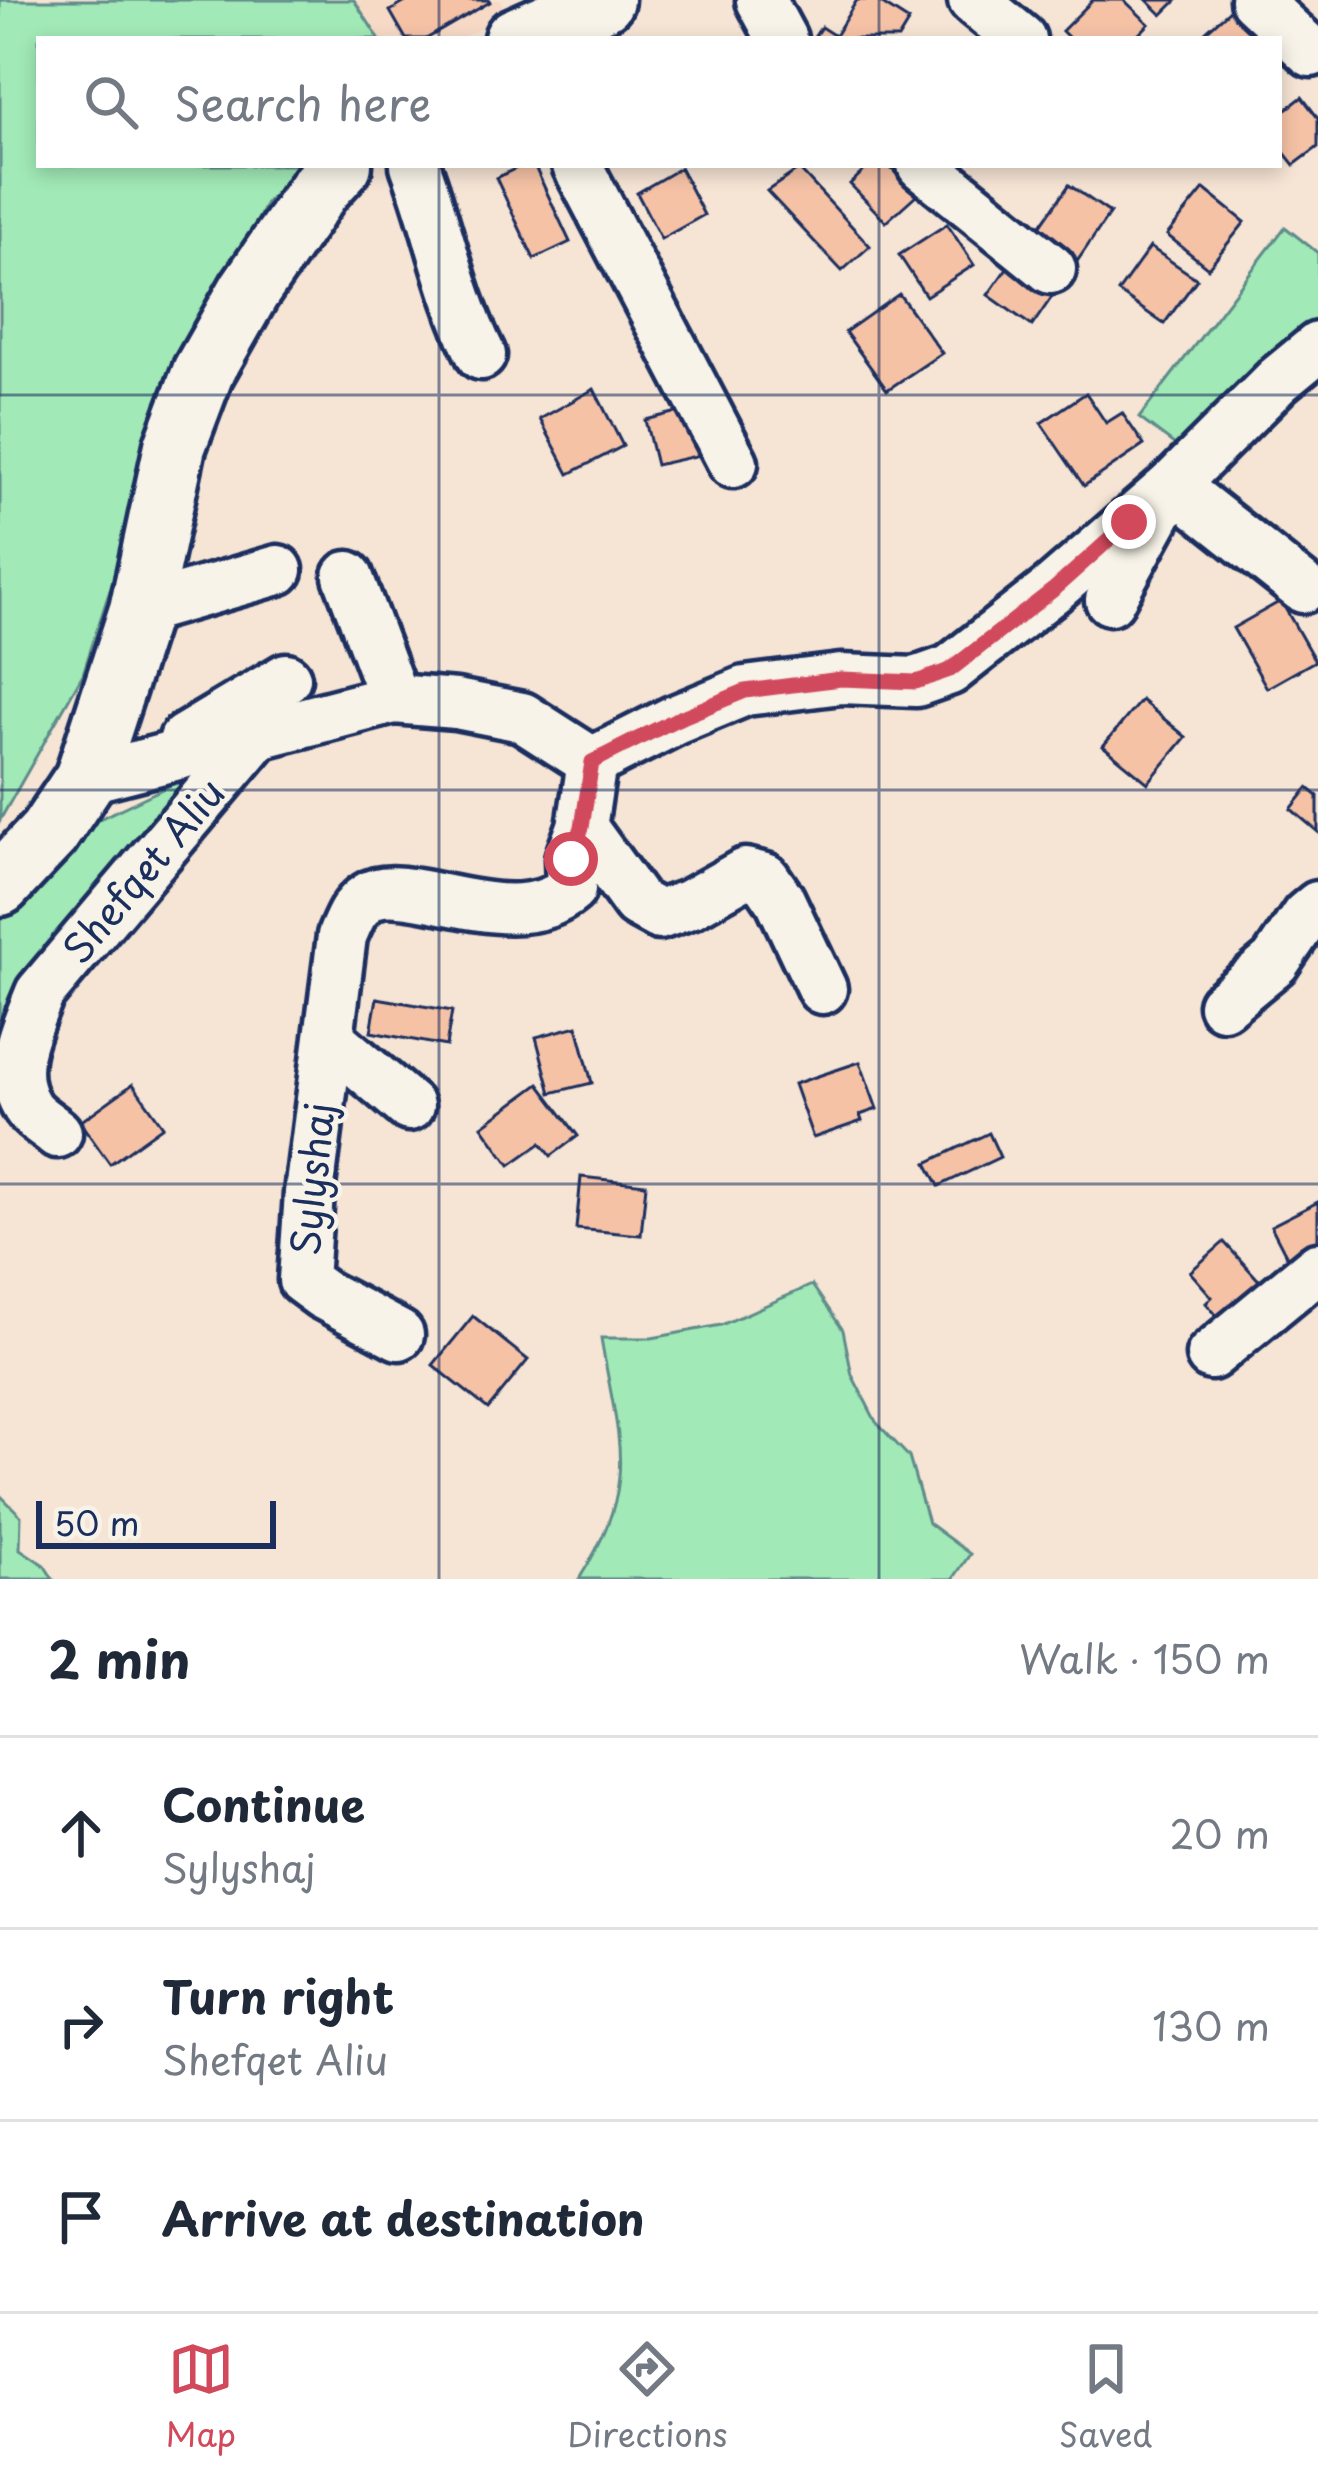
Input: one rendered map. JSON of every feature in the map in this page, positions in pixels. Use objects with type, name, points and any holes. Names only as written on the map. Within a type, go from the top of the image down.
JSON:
[{"type":"main road","points":[[521,28],[603,0]]},
{"type":"main road","points":[[0,885],[49,833],[85,779],[140,610],[176,446],[203,372],[249,291],[338,168]]},
{"type":"street","points":[[761,0],[780,36]]},
{"type":"street","points":[[973,0],[1017,36]]},
{"type":"street","points":[[1256,0],[1311,52]]},
{"type":"street","points":[[417,168],[461,315],[481,355]]},
{"type":"street","points":[[579,168],[733,463]]},
{"type":"street","points":[[926,168],[1051,269]]},
{"type":"street","points":[[592,762],[745,691],[823,680],[916,682],[950,670],[1053,590],[1173,485],[1278,380],[1318,347]]},
{"type":"street","points":[[1173,485],[1303,588]]},
{"type":"street","points":[[1110,600],[1173,485]]},
{"type":"street","points":[[140,610],[278,570]]},
{"type":"street","points":[[348,576],[394,699]]},
{"type":"street","name":"Shefqet Aliu","points":[[144,763],[286,678]]},
{"type":"street","name":"Shefqet Aliu","points":[[85,779],[394,699],[456,704],[522,717],[592,762]]},
{"type":"street","name":"Shefqet Aliu","points":[[57,1132],[27,1109],[16,1076],[22,1036],[40,993],[257,736]]},
{"type":"street","name":"Sylyshaj","points":[[399,1334],[303,1280],[309,1193],[342,936],[352,911],[372,893],[401,892],[497,907],[530,908],[558,900],[571,889],[571,859],[582,827],[592,762]]},
{"type":"street","points":[[582,827],[637,903],[659,915],[690,904],[745,873],[764,878],[780,900],[822,988]]},
{"type":"street","points":[[1223,1005],[1275,962],[1318,906]]},
{"type":"street","name":"Sylyshaj","points":[[330,1040],[409,1106]]},
{"type":"street","points":[[1211,1355],[1318,1268]]},
{"type":"shaded area","points":[[354,0],[501,0],[504,16],[466,36],[377,36]]},
{"type":"green space","points":[[0,0],[354,0],[377,36],[36,36],[36,168],[301,168],[266,203],[168,408],[83,674],[0,820]]},
{"type":"green space","points":[[1285,227],[1318,253],[1318,353],[1214,474],[1139,418]]},
{"type":"green space","points":[[198,772],[34,992],[0,1096],[0,914],[91,823]]},
{"type":"green space","points":[[812,1285],[843,1330],[852,1375],[876,1422],[909,1457],[928,1523],[970,1554],[953,1579],[579,1579],[611,1515],[618,1488],[618,1434],[601,1338],[652,1338],[721,1325]]},
{"type":"green space","points":[[0,1495],[21,1516],[20,1549],[44,1565],[53,1579],[0,1579]]},
{"type":"building","points":[[409,0],[490,2],[431,36],[404,36],[390,11]]},
{"type":"building","points":[[857,0],[876,0],[909,21],[900,36],[835,36]]},
{"type":"building","points":[[1093,0],[1124,0],[1149,24],[1137,36],[1067,36],[1062,31]]},
{"type":"building","points":[[1147,0],[1177,0],[1162,15]]},
{"type":"building","points":[[1239,2],[1270,36],[1205,36]]},
{"type":"building","points":[[1302,97],[1318,118],[1318,147],[1294,165],[1282,150],[1282,113]]},
{"type":"building","points":[[517,168],[535,168],[570,242],[534,259],[496,178]]},
{"type":"building","points":[[680,168],[704,215],[661,239],[637,193]]},
{"type":"building","points":[[867,168],[891,168],[916,195],[886,222],[850,184]]},
{"type":"building","points":[[799,169],[870,246],[842,271],[767,191]]},
{"type":"building","points":[[1069,185],[1110,213],[1076,263],[1034,235]]},
{"type":"building","points":[[1204,189],[1245,222],[1208,268],[1167,235]]},
{"type":"building","points":[[947,224],[974,265],[926,296],[899,255]]},
{"type":"building","points":[[1150,247],[1197,279],[1164,324],[1118,292]]},
{"type":"building","points":[[1014,258],[1058,288],[1032,326],[988,295]]},
{"type":"building","points":[[899,294],[942,353],[887,390],[845,332]]},
{"type":"building","points":[[594,389],[623,446],[569,474],[540,419]]},
{"type":"building","points":[[1086,393],[1106,423],[1122,413],[1144,445],[1084,486],[1041,423]]},
{"type":"building","points":[[693,408],[705,454],[656,465],[645,420]]},
{"type":"building","points":[[1281,601],[1315,661],[1267,688],[1233,628]]},
{"type":"building","points":[[1141,700],[1186,737],[1148,783],[1103,746]]},
{"type":"building","points":[[1308,788],[1318,796],[1318,832],[1291,809]]},
{"type":"building","points":[[377,998],[452,1011],[446,1046],[371,1032]]},
{"type":"building","points":[[577,1026],[592,1083],[551,1093],[536,1037]]},
{"type":"building","points":[[860,1062],[877,1109],[860,1115],[862,1121],[813,1138],[794,1084]]},
{"type":"building","points":[[133,1084],[163,1126],[110,1164],[80,1122]]},
{"type":"building","points":[[539,1084],[578,1136],[551,1156],[541,1143],[510,1165],[482,1126]]},
{"type":"building","points":[[989,1133],[1000,1157],[939,1186],[927,1163]]},
{"type":"building","points":[[581,1177],[646,1184],[641,1235],[576,1229]]},
{"type":"building","points":[[1318,1202],[1318,1244],[1288,1259],[1271,1226]]},
{"type":"building","points":[[1224,1242],[1264,1286],[1223,1323],[1206,1303],[1212,1297],[1190,1272]]},
{"type":"building","points":[[473,1316],[528,1360],[488,1409],[433,1365]]},
{"type":"route","points":[[571,859],[582,827],[592,762],[745,691],[841,679],[916,682],[950,670],[1053,590],[1129,522]]}]
